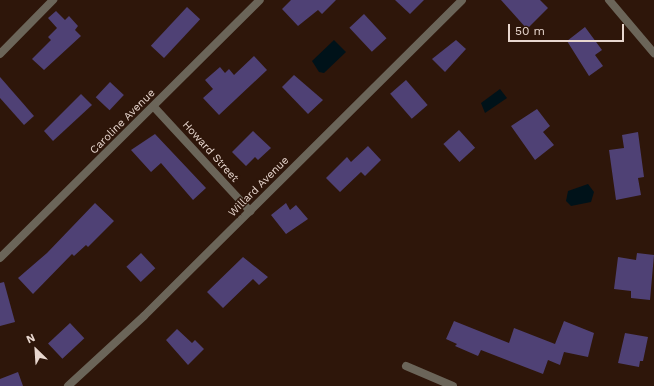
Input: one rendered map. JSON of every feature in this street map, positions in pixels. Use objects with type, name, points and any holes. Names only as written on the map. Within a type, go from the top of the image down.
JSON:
[{"type":"street","points":[[0,54],[53,0]]},
{"type":"street","name":"Caroline Avenue","points":[[0,258],[154,107],[260,0]]},
{"type":"street","name":"Willard Avenue","points":[[68,386],[250,211],[462,0]]},
{"type":"street","points":[[609,0],[654,53]]},
{"type":"street","name":"Howard Street","points":[[154,107],[250,211]]},
{"type":"street","points":[[406,366],[453,386]]},
{"type":"shaded area","points":[[334,40],[346,52],[324,73],[319,72],[312,61]]},
{"type":"shaded area","points":[[500,89],[507,98],[485,113],[481,103]]},
{"type":"shaded area","points":[[588,184],[594,192],[591,202],[571,206],[566,201],[568,191]]},
{"type":"building","points":[[291,0],[336,0],[322,14],[318,10],[298,26],[282,9]]},
{"type":"building","points":[[395,0],[424,0],[410,14]]},
{"type":"building","points":[[501,0],[540,0],[548,8],[527,29]]},
{"type":"building","points":[[187,7],[200,19],[164,58],[151,46]]},
{"type":"building","points":[[56,11],[65,20],[69,16],[78,26],[75,30],[81,36],[44,70],[32,59],[51,40],[48,37],[57,28],[48,18]]},
{"type":"building","points":[[364,14],[387,38],[372,52],[349,28]]},
{"type":"building","points":[[585,27],[602,50],[595,55],[603,66],[589,76],[567,41]]},
{"type":"building","points":[[456,40],[466,49],[445,72],[432,59]]},
{"type":"building","points":[[254,56],[267,70],[219,115],[203,98],[213,89],[205,80],[220,67],[225,73],[229,69],[234,75]]},
{"type":"building","points":[[294,75],[323,100],[308,114],[282,87]]},
{"type":"building","points":[[0,77],[34,116],[24,125],[0,98]]},
{"type":"building","points":[[406,80],[428,105],[412,119],[390,94]]},
{"type":"building","points":[[110,82],[124,95],[110,110],[96,97]]},
{"type":"building","points":[[81,94],[92,105],[53,141],[44,131]]},
{"type":"building","points":[[537,109],[550,126],[543,132],[554,145],[535,160],[511,126]]},
{"type":"building","points":[[459,130],[475,148],[459,162],[443,144]]},
{"type":"building","points":[[253,131],[271,148],[258,160],[255,157],[246,166],[232,152]]},
{"type":"building","points":[[638,132],[644,177],[638,178],[641,195],[616,200],[609,150],[624,148],[622,135]]},
{"type":"building","points":[[155,134],[206,188],[193,200],[161,163],[151,172],[131,150]]},
{"type":"building","points":[[368,146],[381,160],[365,176],[361,172],[340,192],[326,178],[347,157],[351,162]]},
{"type":"building","points":[[95,203],[114,221],[88,247],[86,245],[74,256],[72,254],[33,294],[18,278],[47,253]]},
{"type":"building","points":[[286,203],[290,210],[296,205],[308,219],[286,234],[271,215]]},
{"type":"building","points":[[141,253],[155,268],[141,282],[126,267]]},
{"type":"building","points":[[637,253],[654,255],[650,300],[631,298],[631,291],[614,289],[618,257],[636,260]]},
{"type":"building","points":[[243,257],[268,277],[259,285],[253,279],[223,308],[207,292]]},
{"type":"building","points":[[4,282],[15,322],[0,326],[0,283]]},
{"type":"building","points":[[454,321],[509,343],[514,328],[555,344],[564,321],[594,333],[588,357],[564,352],[560,365],[548,360],[543,374],[481,350],[478,356],[455,346],[457,344],[446,339]]},
{"type":"building","points":[[70,323],[84,338],[62,359],[48,343]]},
{"type":"building","points":[[177,329],[192,343],[195,340],[204,349],[188,365],[166,340]]},
{"type":"building","points":[[625,333],[648,337],[643,361],[640,361],[639,367],[618,363]]},
{"type":"building","points":[[18,372],[23,386],[0,386],[0,379]]}]
